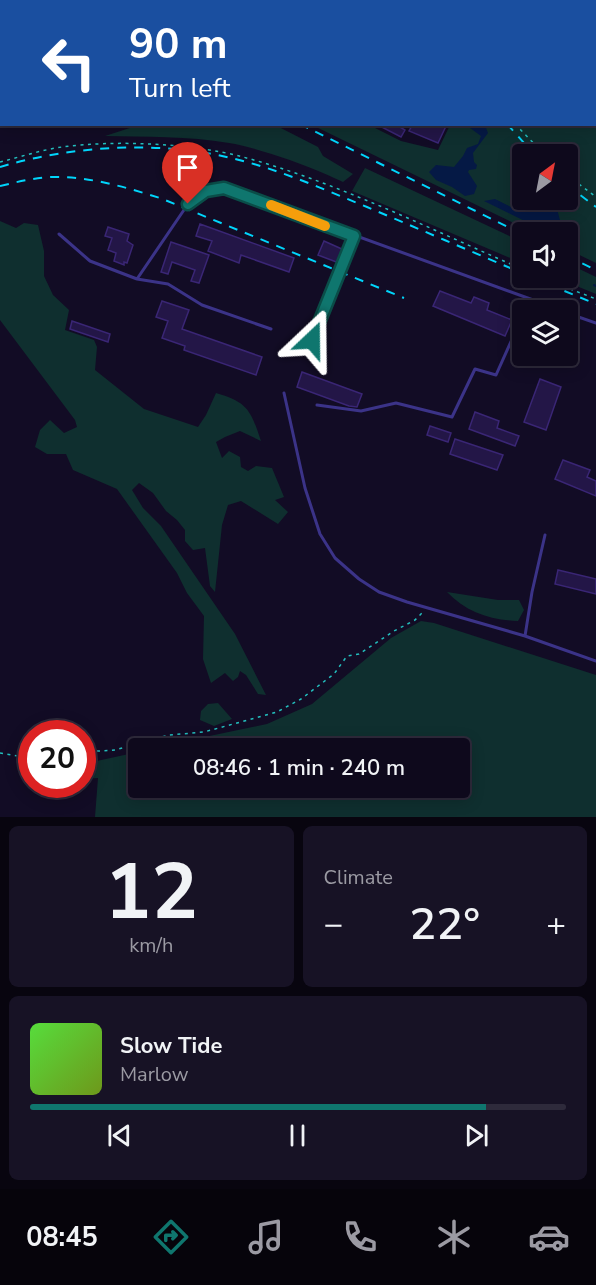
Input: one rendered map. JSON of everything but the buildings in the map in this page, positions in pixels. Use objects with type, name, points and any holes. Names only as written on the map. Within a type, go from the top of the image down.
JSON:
[{"type":"lane","points":[[137,279],[188,204],[206,191],[224,188],[530,300]]},
{"type":"lane","points":[[59,234],[90,261],[137,279],[168,284],[202,305],[271,329]]},
{"type":"lane","points":[[312,340],[354,236]]},
{"type":"lane","points":[[578,317],[596,323]]},
{"type":"lane","points":[[316,405],[361,411],[396,403],[452,417],[475,369],[496,375],[512,339]]},
{"type":"lane","points":[[284,393],[305,488],[320,534],[335,558],[359,579],[379,592],[525,636],[596,661]]},
{"type":"lane","points":[[525,636],[545,535]]},
{"type":"path","points":[[517,126],[534,144]]},
{"type":"path","points":[[0,162],[61,147],[121,144],[161,145],[241,156],[293,172],[341,191],[512,265]]},
{"type":"path","points":[[578,183],[596,197]]},
{"type":"path","points":[[568,288],[596,299]]},
{"type":"path","points":[[96,751],[115,750],[169,735],[184,735],[232,726],[277,712],[301,699],[334,674],[347,656],[359,654],[415,620],[425,607]]},
{"type":"path","points":[[0,753],[18,756]]},
{"type":"green space","points":[[136,126],[277,126],[318,147],[323,156],[353,174],[343,182],[287,159],[229,143],[183,138],[105,136]]},
{"type":"green space","points":[[314,126],[371,126],[401,141],[438,150],[450,126],[596,126],[596,263],[578,254],[578,222],[512,222]]},
{"type":"green space","points":[[365,168],[512,237],[512,259],[352,191]]},
{"type":"green space","points":[[0,221],[16,228],[24,223],[38,225],[44,251],[44,276],[53,295],[69,310],[65,330],[94,340],[97,347],[95,370],[144,409],[198,427],[216,393],[242,404],[251,415],[261,441],[240,431],[225,437],[216,442],[222,458],[229,451],[240,457],[241,467],[248,471],[256,466],[272,468],[284,497],[275,500],[288,512],[278,524],[241,501],[228,505],[222,525],[215,592],[210,586],[205,548],[193,550],[185,541],[185,530],[166,511],[153,493],[139,483],[132,490],[143,508],[161,526],[235,634],[266,695],[258,694],[246,675],[240,671],[238,677],[233,681],[225,673],[211,683],[203,659],[204,616],[187,593],[177,573],[117,489],[73,470],[66,454],[47,454],[35,447],[40,430],[50,420],[64,433],[77,427],[75,420],[0,320]]},
{"type":"green space","points":[[578,268],[596,277],[596,294],[578,287]]},
{"type":"green space","points":[[447,592],[498,600],[519,600],[524,610],[518,621],[488,617],[470,610]]},
{"type":"green space","points":[[421,621],[434,623],[596,675],[596,817],[95,817],[98,778],[96,778],[96,761],[128,754],[128,798],[470,798],[470,738],[200,738],[267,724],[312,704],[391,638]]},
{"type":"green space","points":[[218,703],[232,719],[214,726],[200,720],[201,711],[208,704]]},
{"type":"water","points":[[467,126],[485,126],[488,133],[473,153],[476,169],[468,172],[477,186],[474,194],[465,196],[436,180],[429,172],[436,165],[454,167],[467,148],[478,144],[481,136]]},
{"type":"water","points":[[495,199],[512,208],[512,210],[557,210],[561,222],[527,222],[484,201]]},
{"type":"railway","points":[[304,126],[512,229]]},
{"type":"railway","points":[[509,126],[525,144]]},
{"type":"railway","points":[[0,167],[58,154],[119,148],[150,148],[210,154],[255,164],[304,181],[512,269]]},
{"type":"railway","points":[[0,186],[38,178],[65,177],[93,180],[133,190],[160,198],[404,298]]},
{"type":"railway","points":[[578,193],[596,207]]},
{"type":"railway","points":[[578,261],[596,270]]},
{"type":"railway","points":[[557,288],[596,304]]},
{"type":"slow traffic","points":[[271,205],[325,226]]},
{"type":"route","points":[[188,204],[206,191],[224,188],[354,236],[312,340]]}]
